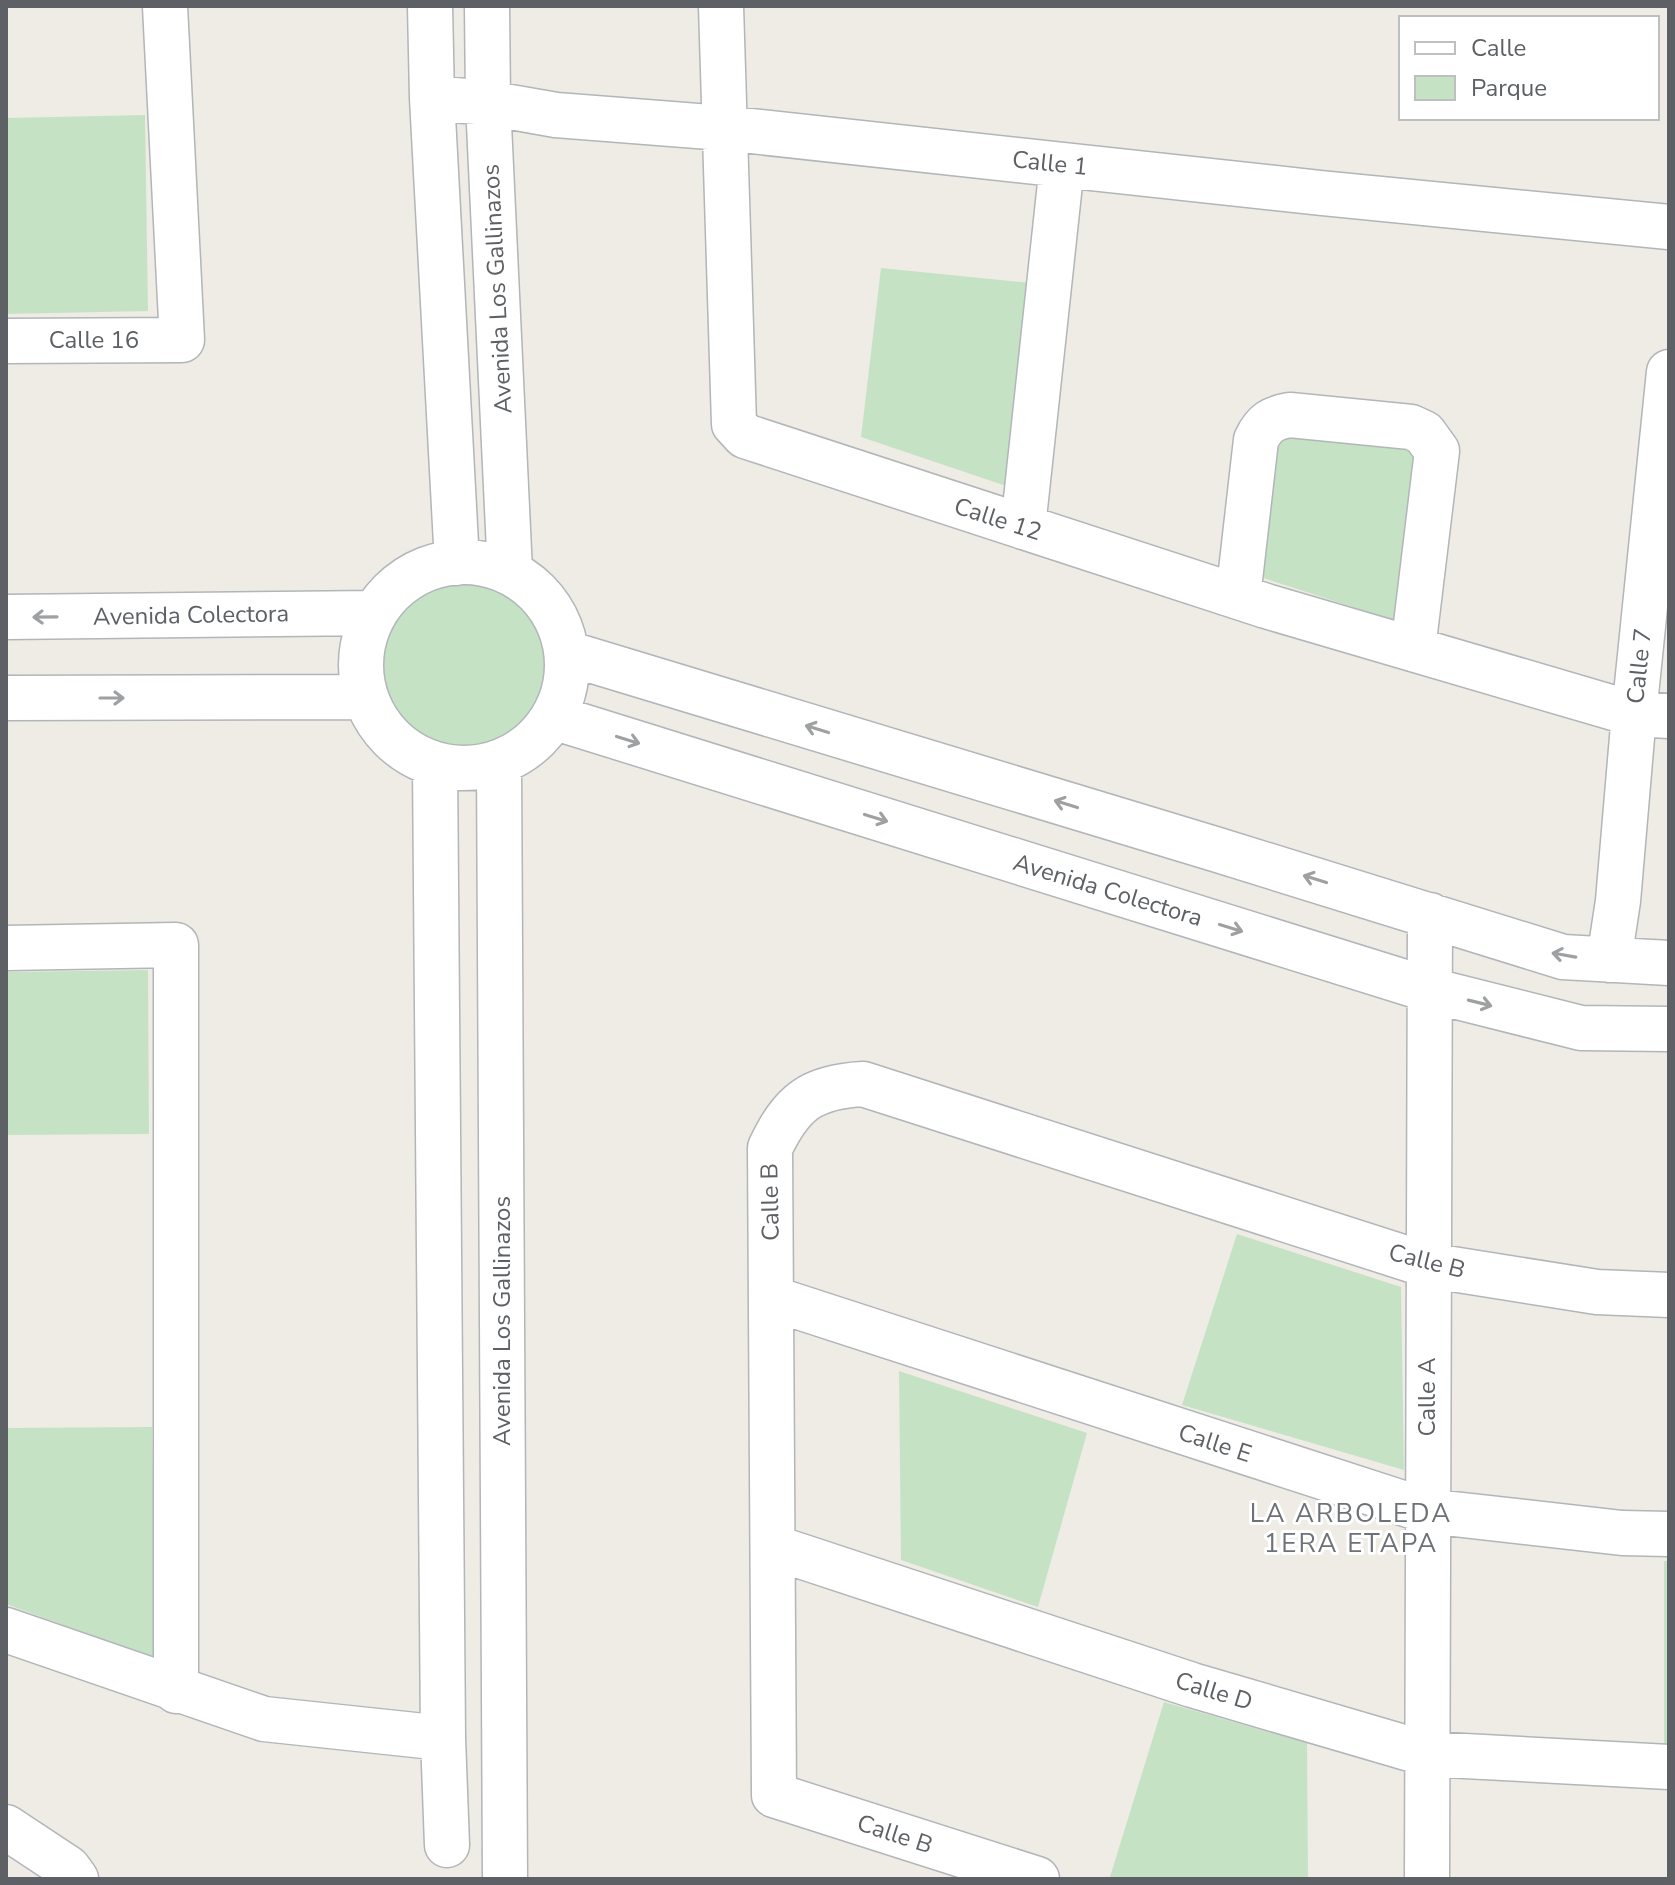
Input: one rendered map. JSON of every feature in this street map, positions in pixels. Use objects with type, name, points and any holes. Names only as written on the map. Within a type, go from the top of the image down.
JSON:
[{"type":"street","name":"Calle 16","points":[[6,341],[182,340],[165,6]]},
{"type":"street","points":[[430,6],[432,98],[457,563]]},
{"type":"street","name":"Avenida Los Gallinazos","points":[[487,6],[488,103],[510,572]]},
{"type":"street","name":"Calle 12","points":[[721,6],[734,424],[745,436],[1238,597],[1651,715]]},
{"type":"street","name":"Calle 1","points":[[432,98],[488,103],[556,115],[723,128],[1669,227]]},
{"type":"street","points":[[1023,527],[1062,165]]},
{"type":"street","name":"Calle 7","points":[[1609,960],[1651,715],[1669,372]]},
{"type":"street","points":[[1238,597],[1256,440],[1262,427],[1272,418],[1290,415],[1411,427],[1424,433],[1437,451],[1413,649]]},
{"type":"street","points":[[477,562],[510,572],[538,592],[557,620],[567,653],[565,687],[553,717],[530,745],[499,763],[467,769],[435,765],[406,751],[381,728],[365,697],[361,663],[367,629],[385,598],[410,576],[443,564],[477,562]]},
{"type":"street","name":"Avenida Colectora","points":[[6,617],[375,613]]},
{"type":"street","points":[[567,653],[1563,957],[1669,963]]},
{"type":"street","points":[[6,698],[365,697]]},
{"type":"street","name":"Avenida Colectora","points":[[553,717],[1430,990],[1581,1028],[1669,1029]]},
{"type":"street","name":"Avenida Los Gallinazos","points":[[499,763],[505,1879]]},
{"type":"street","points":[[435,765],[443,1738],[447,1845]]},
{"type":"street","name":"Calle A","points":[[1427,1879],[1430,915]]},
{"type":"street","points":[[6,948],[176,945],[176,1691]]},
{"type":"street","name":"Calle B","points":[[1037,1879],[774,1795],[770,1148],[783,1120],[805,1099],[834,1086],[863,1084],[1427,1265],[1597,1292],[1669,1295]]},
{"type":"street","name":"Calle E","points":[[771,1298],[1427,1511],[1622,1533],[1669,1534]]},
{"type":"street","name":"Calle D","points":[[773,1547],[1192,1685],[1427,1754],[1669,1767]]},
{"type":"street","points":[[6,1630],[264,1719],[443,1738]]},
{"type":"street","points":[[6,1827],[68,1868],[76,1879]]},
{"type":"green space","points":[[145,115],[148,311],[6,314],[6,118]]},
{"type":"green space","points":[[881,268],[1040,284],[1018,490],[861,437]]},
{"type":"green space","points":[[1271,427],[1421,441],[1399,622],[1254,575]]},
{"type":"green space","points":[[466,579],[499,585],[528,604],[547,633],[553,666],[547,699],[528,728],[499,747],[466,753],[433,747],[404,728],[385,699],[379,666],[385,633],[404,604],[433,585]]},
{"type":"green space","points":[[148,970],[149,1134],[6,1135],[6,972]]},
{"type":"green space","points":[[1237,1234],[1401,1287],[1404,1470],[1182,1405]]},
{"type":"green space","points":[[899,1371],[1087,1433],[1038,1607],[901,1560]]},
{"type":"green space","points":[[152,1427],[156,1659],[6,1604],[6,1428]]},
{"type":"green space","points":[[1664,1561],[1669,1561],[1669,1745],[1664,1745]]},
{"type":"green space","points":[[1164,1702],[1307,1743],[1308,1879],[1110,1877]]},
{"type":"district","name":"LA ARBOLEDA 1ERA ETAPA","points":[[1351,1528]]}]
